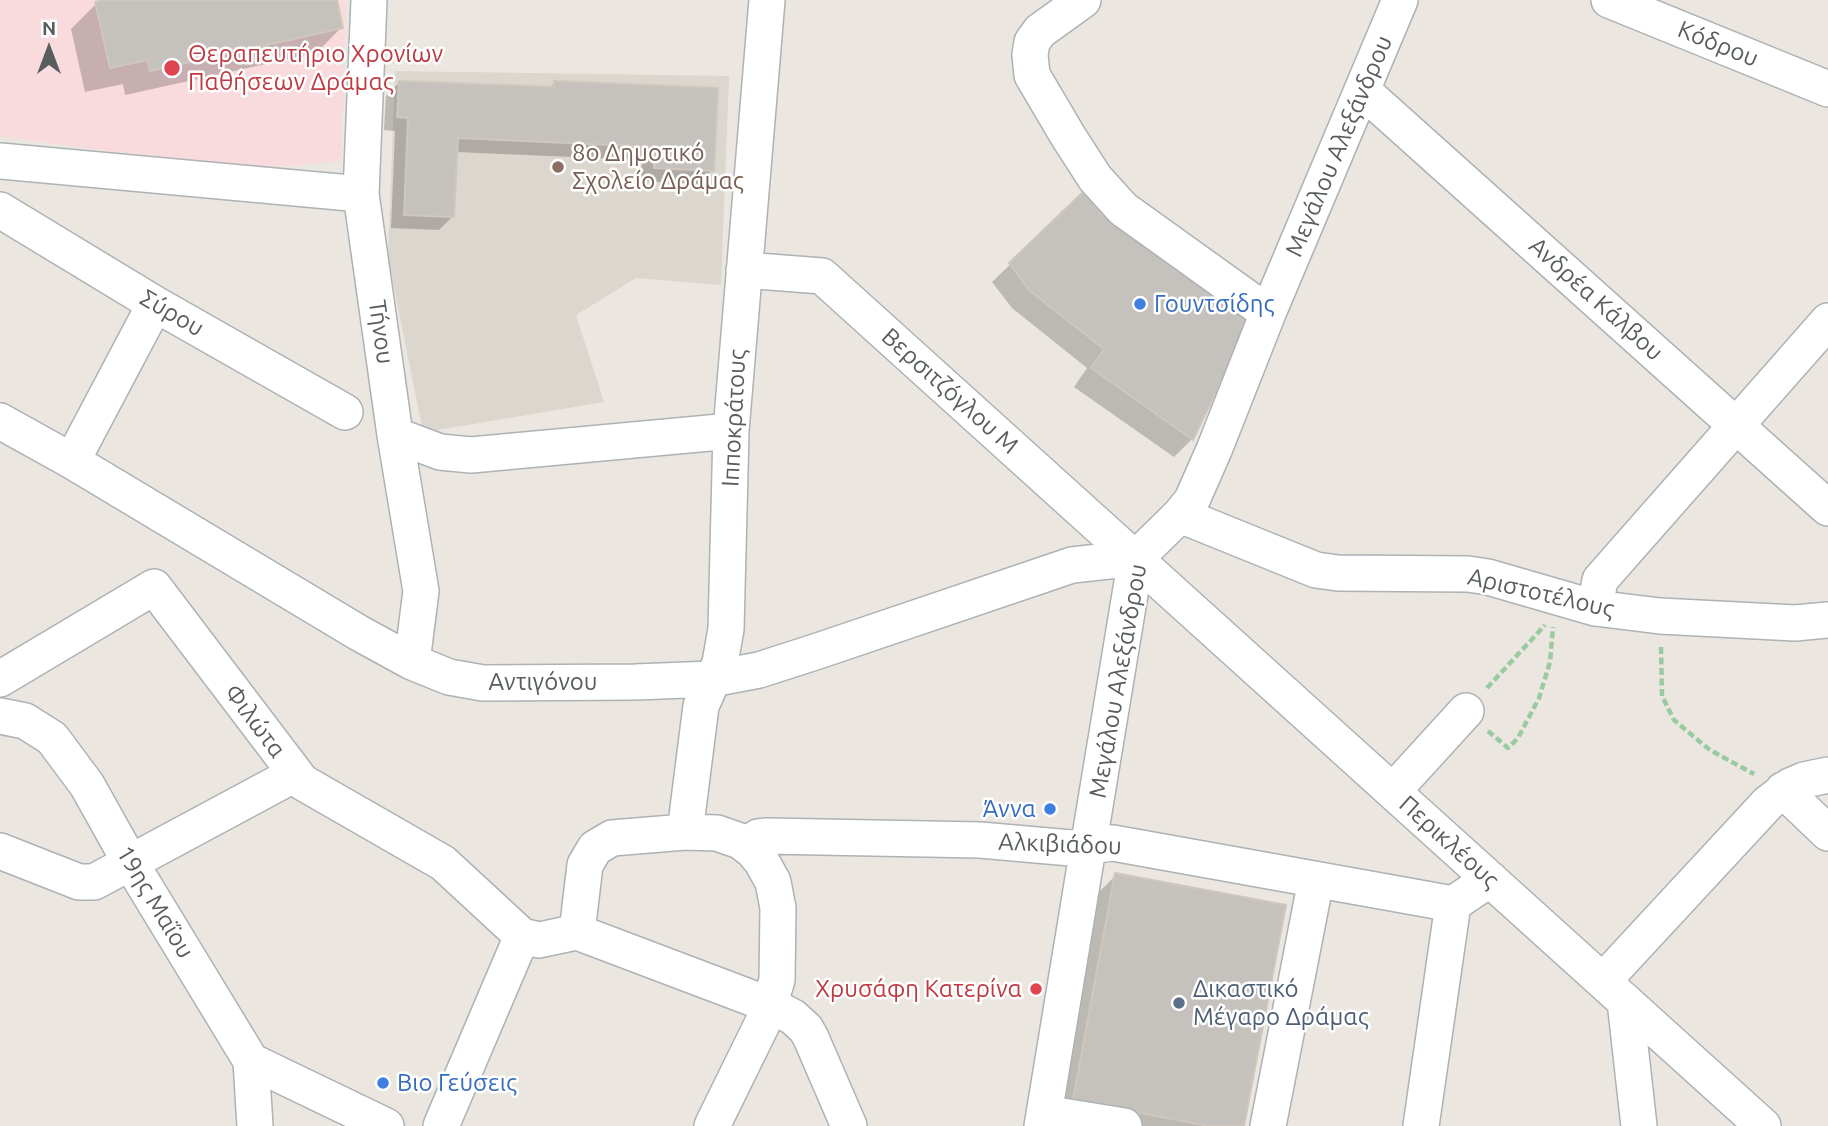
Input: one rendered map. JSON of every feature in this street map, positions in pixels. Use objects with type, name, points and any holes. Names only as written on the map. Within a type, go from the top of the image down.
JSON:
[{"type":"street","name":"Τήνου","points":[[369,0],[361,194],[395,435],[421,591],[412,662]]},
{"type":"street","name":"Ιπποκράτους","points":[[685,832],[701,706],[723,652],[726,629],[732,431],[767,0]]},
{"type":"street","points":[[1083,0],[1050,21],[1036,36],[1030,55],[1032,75],[1068,136],[1101,186],[1124,209],[1268,313]]},
{"type":"street","name":"Μεγάλου Αλεξάνδρου","points":[[1043,1119],[1136,558],[1192,500],[1400,0]]},
{"type":"street","name":"Κόδρου","points":[[1609,0],[1828,89]]},
{"type":"street","name":"Ανδρέα Κάλβου","points":[[1363,91],[1828,508]]},
{"type":"street","points":[[0,161],[361,194]]},
{"type":"street","name":"Σύρου","points":[[0,211],[155,304],[345,412]]},
{"type":"street","name":"Βερσιτζόγλου Μ","points":[[744,270],[822,276],[1136,558]]},
{"type":"street","points":[[72,461],[155,304]]},
{"type":"street","points":[[1595,608],[1600,580],[1828,321]]},
{"type":"street","name":"Αντιγόνου","points":[[0,421],[412,662],[449,677],[483,683],[712,679],[759,670],[1072,565],[1136,558]]},
{"type":"street","points":[[395,435],[440,452],[471,455],[732,431]]},
{"type":"street","name":"Αριστοτέλους","points":[[1180,515],[1316,570],[1338,573],[1488,576],[1595,608],[1660,616],[1784,622],[1828,620]]},
{"type":"street","name":"Περικλέους","points":[[1136,558],[1763,1126]]},
{"type":"street","name":"Φιλώτα","points":[[0,679],[154,587],[295,774],[318,793],[443,863],[522,936]]},
{"type":"street","points":[[1393,792],[1466,711]]},
{"type":"street","name":"19ης Μαΐου","points":[[0,716],[25,721],[57,743],[87,785],[251,1061],[256,1126]]},
{"type":"street","points":[[0,851],[79,882],[94,882],[295,774]]},
{"type":"street","points":[[1639,1126],[1614,991],[1768,803],[1783,790],[1804,780],[1828,775]]},
{"type":"street","points":[[1783,790],[1828,833]]},
{"type":"street","points":[[577,933],[585,865],[595,848],[612,838],[685,832],[717,833],[734,838],[753,851],[773,882],[778,908],[777,981],[770,1005],[712,1126]]},
{"type":"street","name":"Αλκιβιάδου","points":[[746,845],[758,837],[767,836],[980,840],[1071,848],[1113,843],[1453,904]]},
{"type":"street","points":[[1421,1126],[1453,904],[1490,879]]},
{"type":"street","points":[[1268,1126],[1316,880]]},
{"type":"street","points":[[441,1126],[522,936],[539,940],[577,933],[783,1011],[806,1029],[849,1126]]},
{"type":"street","points":[[251,1061],[386,1126]]},
{"type":"street","points":[[1043,1119],[1124,1126]]},
{"type":"path","points":[[1553,615],[1550,662],[1539,698],[1518,738],[1508,748],[1466,711],[1501,673],[1553,615]]},
{"type":"path","points":[[1660,616],[1661,696],[1674,720],[1710,750],[1783,790]]},
{"type":"shaded area","name":"Θεραπευτήριο Χρονίων Παθήσεων Δράμας","points":[[0,0],[346,0],[341,161],[273,167],[115,152],[0,136]]},
{"type":"shaded area","name":"8ο Δημοτικό Σχολείο Δράμας","points":[[395,71],[729,76],[721,285],[636,278],[576,315],[604,402],[432,431],[422,427],[388,258]]},
{"type":"building","points":[[337,0],[343,28],[150,71],[148,60],[110,68],[95,2]]},
{"type":"building","points":[[399,81],[554,87],[554,81],[718,88],[714,171],[654,168],[655,147],[458,138],[454,217],[404,215],[408,118],[397,117]]},
{"type":"building","name":"Γουντσίδης","points":[[1083,192],[1103,216],[1252,317],[1193,440],[1091,368],[1104,349],[1030,291],[1009,263]]},
{"type":"building","name":"Δικαστικό Μέγαρο Δράμας","points":[[1115,873],[1286,905],[1244,1126],[1209,1126],[1073,1100]]},
{"type":"place","name":"Θεραπευτήριο Χρονίων Παθήσεων Δράμας","points":[[172,68]]},
{"type":"place","name":"8ο Δημοτικό Σχολείο Δράμας","points":[[558,167]]},
{"type":"place","name":"Γουντσίδης","points":[[1140,304]]},
{"type":"place","name":"Άννα","points":[[1050,809]]},
{"type":"place","name":"Χρυσάφη Κατερίνα","points":[[1036,989]]},
{"type":"place","name":"Δικαστικό Μέγαρο Δράμας","points":[[1179,1003]]},
{"type":"place","name":"Βιο Γεύσεις","points":[[383,1083]]}]
